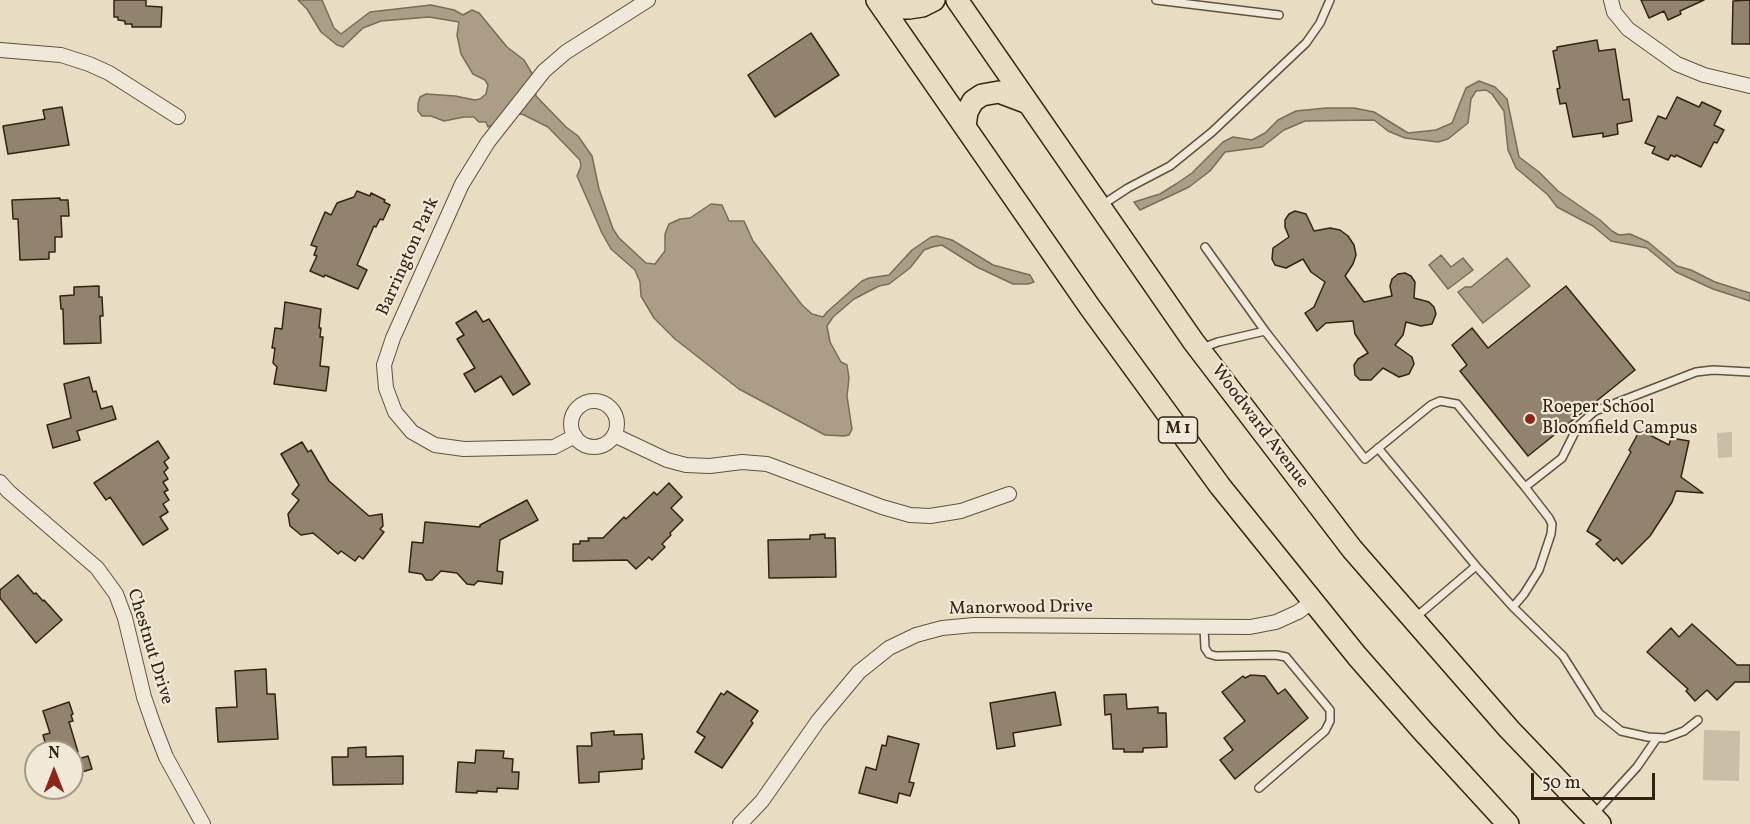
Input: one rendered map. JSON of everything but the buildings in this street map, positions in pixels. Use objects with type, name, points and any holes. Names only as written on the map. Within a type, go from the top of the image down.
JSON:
[{"type":"main road","points":[[880,4],[915,7],[934,0]]},
{"type":"main road","name":"Woodward Avenue","points":[[957,0],[1200,349],[1352,549],[1509,729],[1596,820]]},
{"type":"main road","name":"M 1","points":[[880,4],[1175,426],[1312,602],[1421,729],[1508,824]]},
{"type":"main road","points":[[965,126],[967,112],[973,101],[982,94],[999,92],[1028,103]]},
{"type":"street","name":"Barrington Park","points":[[575,436],[554,447],[447,448],[425,441],[406,427],[394,412],[388,397],[384,373],[387,351],[462,184],[488,141],[544,71],[632,4],[648,0]]},
{"type":"street","points":[[1611,0],[1614,12],[1628,29],[1677,64],[1704,75],[1750,86]]},
{"type":"street","points":[[0,50],[61,55],[89,64],[109,73],[178,117]]},
{"type":"street","points":[[593,401],[600,402],[612,409],[617,422],[614,435],[609,441],[598,446],[585,445],[572,430],[572,417],[580,406],[593,401]]},
{"type":"street","points":[[614,435],[668,460],[686,465],[710,466],[742,462],[766,464],[882,507],[910,515],[930,516],[961,511],[1009,494]]},
{"type":"street","name":"Chestnut Drive","points":[[0,482],[8,492],[97,568],[112,586],[123,609],[144,697],[154,726],[166,757],[203,824]]},
{"type":"street","name":"Manorwood Drive","points":[[740,824],[762,801],[818,721],[855,676],[879,655],[909,638],[942,628],[974,625],[1250,627],[1276,622],[1298,612],[1312,602]]},
{"type":"lane","points":[[1156,0],[1279,15]]},
{"type":"lane","points":[[1100,206],[1170,166],[1212,132],[1306,43],[1320,23],[1329,0]]},
{"type":"lane","points":[[1205,247],[1265,331],[1365,459],[1431,405],[1440,401],[1449,401],[1463,409],[1552,524],[1551,534],[1533,582],[1513,607]]},
{"type":"lane","points":[[1200,349],[1218,342],[1265,331]]},
{"type":"lane","points":[[1525,487],[1562,458],[1578,426],[1595,411],[1696,372],[1713,370],[1750,372]]},
{"type":"lane","points":[[1378,448],[1476,566],[1513,607],[1563,656],[1606,719],[1622,731],[1657,738],[1684,731],[1698,720]]},
{"type":"lane","points":[[1414,620],[1476,566]]},
{"type":"lane","points":[[1204,627],[1205,648],[1209,654],[1286,657],[1330,710],[1330,721],[1325,731],[1259,788]]},
{"type":"lane","points":[[1596,820],[1657,738]]},
{"type":"shaded area","points":[[298,0],[322,0],[334,28],[341,34],[370,12],[431,5],[454,10],[463,15],[472,10],[479,13],[507,47],[524,60],[534,77],[536,96],[578,136],[592,156],[599,189],[613,229],[619,238],[646,263],[655,264],[665,251],[665,234],[669,224],[690,218],[711,204],[722,205],[729,221],[744,221],[753,241],[802,305],[812,314],[823,317],[862,281],[889,275],[912,250],[931,237],[937,236],[952,240],[993,265],[1030,275],[1034,282],[1013,284],[977,267],[942,245],[924,250],[910,268],[889,284],[879,286],[854,299],[833,317],[827,326],[830,342],[841,362],[847,365],[849,378],[847,396],[852,429],[849,435],[825,435],[739,389],[675,339],[654,318],[641,296],[640,282],[635,270],[611,249],[602,233],[577,176],[581,166],[580,160],[548,127],[522,114],[511,115],[488,127],[486,122],[479,122],[474,117],[444,121],[431,116],[422,116],[418,111],[418,104],[420,97],[426,94],[475,100],[486,94],[488,85],[485,80],[473,74],[461,54],[457,35],[459,22],[429,17],[381,21],[363,28],[343,47],[321,32],[307,9]]},
{"type":"shaded area","points":[[1479,81],[1495,87],[1507,99],[1519,157],[1539,172],[1558,191],[1612,231],[1619,235],[1630,234],[1648,242],[1677,266],[1715,282],[1750,293],[1750,301],[1713,289],[1676,272],[1647,248],[1611,241],[1593,226],[1557,207],[1548,195],[1516,168],[1508,150],[1504,111],[1492,94],[1486,90],[1476,91],[1471,99],[1468,123],[1448,139],[1438,142],[1405,138],[1388,131],[1374,120],[1305,121],[1284,130],[1262,147],[1225,152],[1210,171],[1189,187],[1140,210],[1134,202],[1160,194],[1176,184],[1192,173],[1223,142],[1233,137],[1252,140],[1265,133],[1278,120],[1296,111],[1354,108],[1374,112],[1408,133],[1436,130],[1452,123],[1466,88]]},
{"type":"shaded area","points":[[1441,255],[1451,267],[1463,258],[1473,270],[1448,289],[1429,265]]},
{"type":"shaded area","points":[[1507,258],[1530,286],[1483,323],[1458,292],[1465,287],[1471,287]]},
{"type":"shaded area","points":[[1732,432],[1732,457],[1718,458],[1717,433]]},
{"type":"shaded area","points":[[1704,730],[1740,731],[1739,781],[1703,780]]},
{"type":"place","name":"Roeper School Bloomfield Campus","points":[[1530,419]]}]
